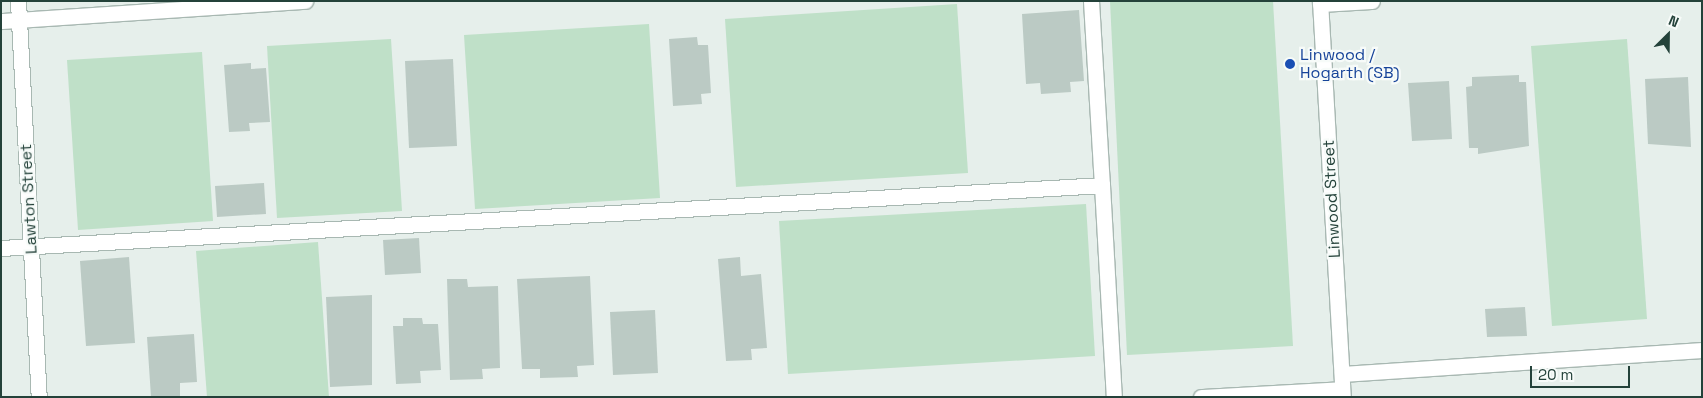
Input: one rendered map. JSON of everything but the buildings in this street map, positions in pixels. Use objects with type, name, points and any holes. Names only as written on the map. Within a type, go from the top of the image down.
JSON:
[{"type":"street","name":"Lawton Street","points":[[18,1],[39,397]]},
{"type":"street","points":[[1,21],[305,1]]},
{"type":"street","points":[[1091,1],[1114,397]]},
{"type":"street","points":[[1320,3],[1372,1]]},
{"type":"street","name":"Linwood Street","points":[[1320,3],[1342,387]]},
{"type":"street","points":[[1,248],[1102,185]]},
{"type":"street","points":[[1201,397],[1342,387],[1702,350]]},
{"type":"green space","points":[[1110,1],[1273,1],[1293,346],[1127,355]]},
{"type":"green space","points":[[957,4],[968,173],[736,187],[725,19]]},
{"type":"green space","points":[[649,24],[660,198],[475,209],[464,35]]},
{"type":"green space","points":[[391,39],[402,211],[277,218],[267,46]]},
{"type":"green space","points":[[1627,39],[1647,319],[1552,326],[1531,46]]},
{"type":"green space","points":[[202,52],[213,221],[78,230],[67,60]]},
{"type":"green space","points":[[1086,204],[1095,356],[788,374],[779,221]]},
{"type":"green space","points":[[318,242],[329,397],[207,397],[196,251]]},
{"type":"place","name":"Linwood / Hogarth (SB)","points":[[1290,64]]}]
